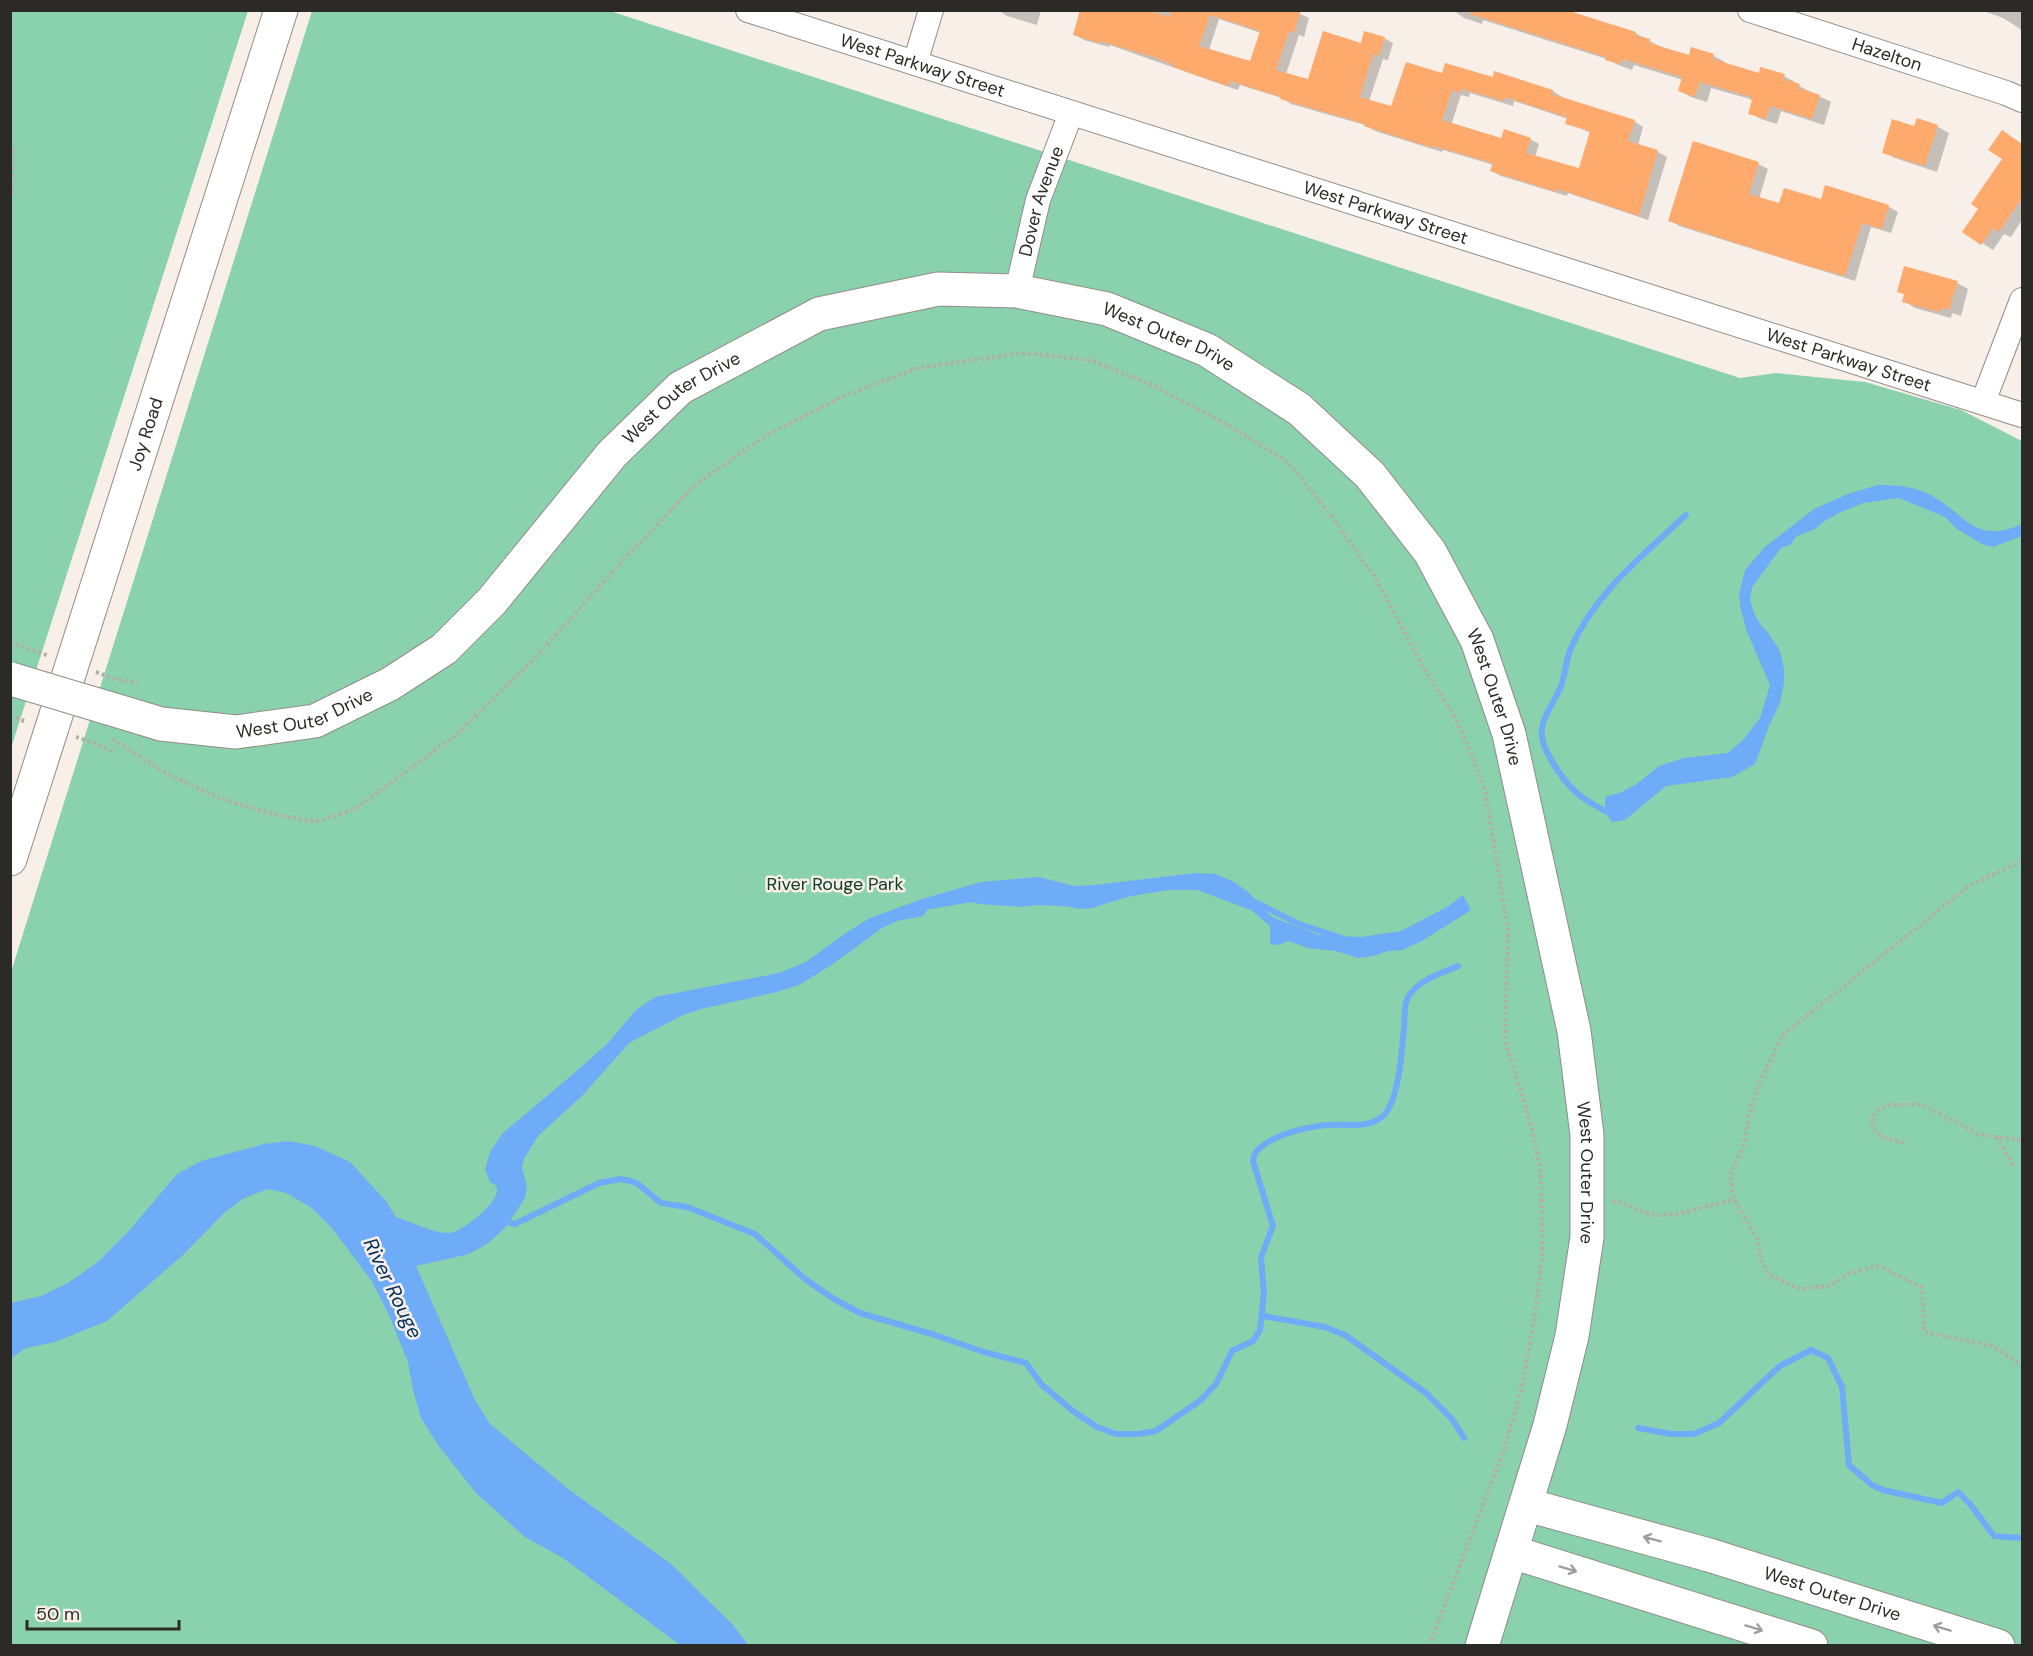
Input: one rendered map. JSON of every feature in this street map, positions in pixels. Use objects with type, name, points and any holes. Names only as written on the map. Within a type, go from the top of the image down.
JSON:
[{"type":"main road","name":"Joy Road","points":[[10,859],[281,10]]},
{"type":"main road","name":"West Outer Drive","points":[[11,679],[161,724],[236,732],[315,721],[380,690],[444,649],[492,602],[612,454],[680,388],[819,314],[938,289],[1017,291],[1107,309],[1208,350],[1299,409],[1370,475],[1430,552],[1477,640],[1509,734],[1574,1031],[1587,1135],[1587,1237],[1572,1336],[1527,1505],[1482,1646]]},
{"type":"main road","name":"West Outer Drive","points":[[1527,1505],[1709,1555],[1997,1645]]},
{"type":"main road","points":[[1512,1552],[1811,1646]]},
{"type":"street","name":"West Parkway Street","points":[[748,10],[2022,415]]},
{"type":"street","points":[[915,63],[931,10]]},
{"type":"street","name":"Hazelton","points":[[1750,10],[2022,100]]},
{"type":"street","name":"Dover Avenue","points":[[1017,291],[1038,200],[1071,113]]},
{"type":"street","points":[[1983,402],[2022,300]]},
{"type":"path","points":[[10,144],[13,165],[12,195],[10,197]]},
{"type":"path","points":[[113,738],[160,770],[199,789],[219,798],[269,813],[315,822],[355,809],[456,735],[535,658],[624,559],[694,486],[765,436],[841,397],[918,368],[1023,352],[1089,360],[1148,383],[1230,426],[1289,463],[1336,522],[1375,578],[1425,670],[1452,712],[1468,745],[1485,790],[1508,930],[1505,1040],[1531,1125],[1541,1173],[1542,1258],[1522,1387],[1504,1450],[1429,1646]]},
{"type":"path","points":[[10,642],[28,651],[49,656]]},
{"type":"path","points":[[94,672],[138,683]]},
{"type":"path","points":[[10,716],[29,722]]},
{"type":"path","points":[[76,737],[94,742],[113,752]]},
{"type":"path","points":[[2022,861],[1969,886],[1783,1035],[1759,1084],[1749,1114],[1744,1145],[1730,1175],[1734,1200],[1758,1240],[1760,1258],[1769,1275],[1800,1289],[1829,1286],[1850,1273],[1878,1266],[1922,1288],[1924,1332],[1992,1346],[2022,1365]]},
{"type":"path","points":[[1904,1143],[1883,1137],[1874,1130],[1872,1119],[1879,1110],[1888,1105],[1921,1104],[1980,1135],[2022,1140]]},
{"type":"path","points":[[1995,1137],[2014,1167]]},
{"type":"path","points":[[1587,1199],[1623,1202],[1646,1214],[1657,1215],[1734,1200]]},
{"type":"green space","points":[[11,11],[248,11],[11,748]]},
{"type":"green space","name":"River Rouge Park","points":[[312,11],[610,11],[1740,378],[1776,373],[1865,382],[1961,410],[2022,441],[2022,1645],[11,1646],[11,972]]},
{"type":"water","points":[[1878,485],[1901,486],[1924,492],[1938,499],[1969,523],[1991,531],[2005,530],[2022,524],[2022,536],[1993,547],[1982,544],[1957,529],[1945,517],[1899,498],[1863,503],[1797,536],[1790,545],[1781,548],[1752,587],[1750,600],[1754,613],[1780,651],[1784,669],[1780,703],[1755,764],[1732,777],[1666,786],[1625,820],[1612,822],[1605,811],[1605,797],[1622,792],[1638,783],[1659,766],[1684,758],[1728,753],[1743,740],[1760,718],[1770,685],[1747,632],[1741,610],[1739,594],[1745,570],[1765,547],[1814,509],[1848,494]]},
{"type":"water","name":"River Rouge","points":[[1195,873],[1216,874],[1236,883],[1272,917],[1319,935],[1361,937],[1401,931],[1447,907],[1463,895],[1471,910],[1422,941],[1402,950],[1358,958],[1336,951],[1308,948],[1289,941],[1279,945],[1270,944],[1270,926],[1251,910],[1197,890],[1169,890],[1131,896],[1092,908],[1080,909],[1064,906],[1023,907],[980,904],[958,899],[938,902],[930,906],[923,916],[897,921],[882,928],[833,964],[799,985],[683,1015],[629,1043],[582,1096],[538,1136],[524,1159],[522,1168],[527,1186],[525,1198],[505,1228],[487,1244],[469,1254],[416,1266],[475,1400],[490,1424],[567,1488],[671,1564],[733,1625],[748,1645],[680,1645],[563,1558],[525,1537],[476,1493],[438,1445],[421,1418],[408,1362],[388,1313],[371,1280],[331,1227],[312,1208],[286,1193],[268,1189],[244,1198],[223,1214],[183,1255],[107,1321],[55,1342],[26,1348],[11,1358],[11,1303],[41,1296],[68,1283],[98,1262],[128,1232],[177,1174],[201,1161],[264,1144],[288,1141],[315,1146],[350,1162],[386,1201],[396,1217],[433,1231],[454,1232],[478,1217],[493,1201],[497,1193],[496,1187],[490,1182],[485,1170],[490,1152],[503,1133],[607,1044],[636,1010],[655,997],[779,973],[806,962],[870,918],[922,899],[981,882],[1039,877],[1074,886]]},
{"type":"building","points":[[1080,10],[1148,10],[1170,17],[1172,10],[1301,10],[1294,33],[1289,31],[1276,70],[1308,79],[1323,31],[1361,43],[1364,31],[1385,37],[1379,56],[1373,54],[1360,97],[1391,106],[1406,62],[1442,73],[1445,63],[1493,77],[1494,71],[1553,90],[1552,94],[1635,120],[1628,141],[1658,150],[1639,216],[1558,189],[1557,192],[1490,171],[1493,163],[1433,146],[1433,148],[1230,81],[1229,86],[1173,67],[1157,58],[1073,35]],"holes":[[[1210,15],[1260,31],[1250,61],[1199,46]],[[1461,89],[1504,101],[1505,97],[1567,117],[1565,124],[1590,131],[1579,168],[1526,153],[1531,138],[1504,129],[1501,138],[1442,120],[1452,90],[1460,93]]]},
{"type":"building","points":[[1471,10],[1566,10],[1636,32],[1635,35],[1650,39],[1649,43],[1689,55],[1691,47],[1714,54],[1713,59],[1759,73],[1760,67],[1785,74],[1783,79],[1800,84],[1798,88],[1820,95],[1812,119],[1770,106],[1766,119],[1748,114],[1751,97],[1700,82],[1695,97],[1678,91],[1682,77],[1623,59],[1621,64],[1605,60],[1606,57],[1470,14]]},
{"type":"building","points":[[1917,118],[1938,125],[1925,166],[1882,153],[1892,119],[1914,126]]},
{"type":"building","points":[[2002,130],[2022,144],[2022,198],[1999,232],[1993,228],[1981,245],[1962,232],[1978,209],[1971,204],[2002,159],[1988,150]]},
{"type":"building","points":[[1693,141],[1759,162],[1749,194],[1779,203],[1784,188],[1821,199],[1825,185],[1889,205],[1882,229],[1862,223],[1845,276],[1668,221]]},
{"type":"building","points":[[1904,266],[1958,281],[1949,310],[1941,308],[1939,312],[1902,302],[1904,294],[1897,292]]},
{"type":"waterway","points":[[1609,813],[1582,797],[1559,773],[1544,745],[1543,722],[1561,686],[1570,650],[1592,611],[1636,561],[1686,515]]},
{"type":"waterway","points":[[925,907],[971,899]]},
{"type":"waterway","points":[[1255,902],[1299,924],[1342,938]]},
{"type":"waterway","points":[[503,1221],[515,1224],[599,1183],[621,1179],[631,1181],[661,1203],[687,1207],[755,1234],[805,1279],[860,1313],[1026,1363],[1042,1385],[1073,1411],[1097,1427],[1116,1434],[1156,1431],[1201,1400],[1216,1384],[1232,1351],[1253,1341],[1260,1330],[1264,1293],[1261,1257],[1273,1226],[1253,1161],[1255,1153],[1269,1141],[1297,1130],[1326,1125],[1370,1123],[1383,1116],[1393,1099],[1399,1075],[1408,997],[1426,980],[1458,966]]},
{"type":"waterway","points":[[1263,1316],[1325,1327],[1345,1335],[1426,1393],[1452,1419],[1464,1438]]},
{"type":"waterway","points":[[1638,1428],[1671,1434],[1694,1434],[1719,1423],[1780,1366],[1811,1350],[1828,1358],[1842,1387],[1849,1465],[1872,1485],[1883,1490],[1942,1503],[1958,1492],[1994,1536],[2022,1538]]}]
